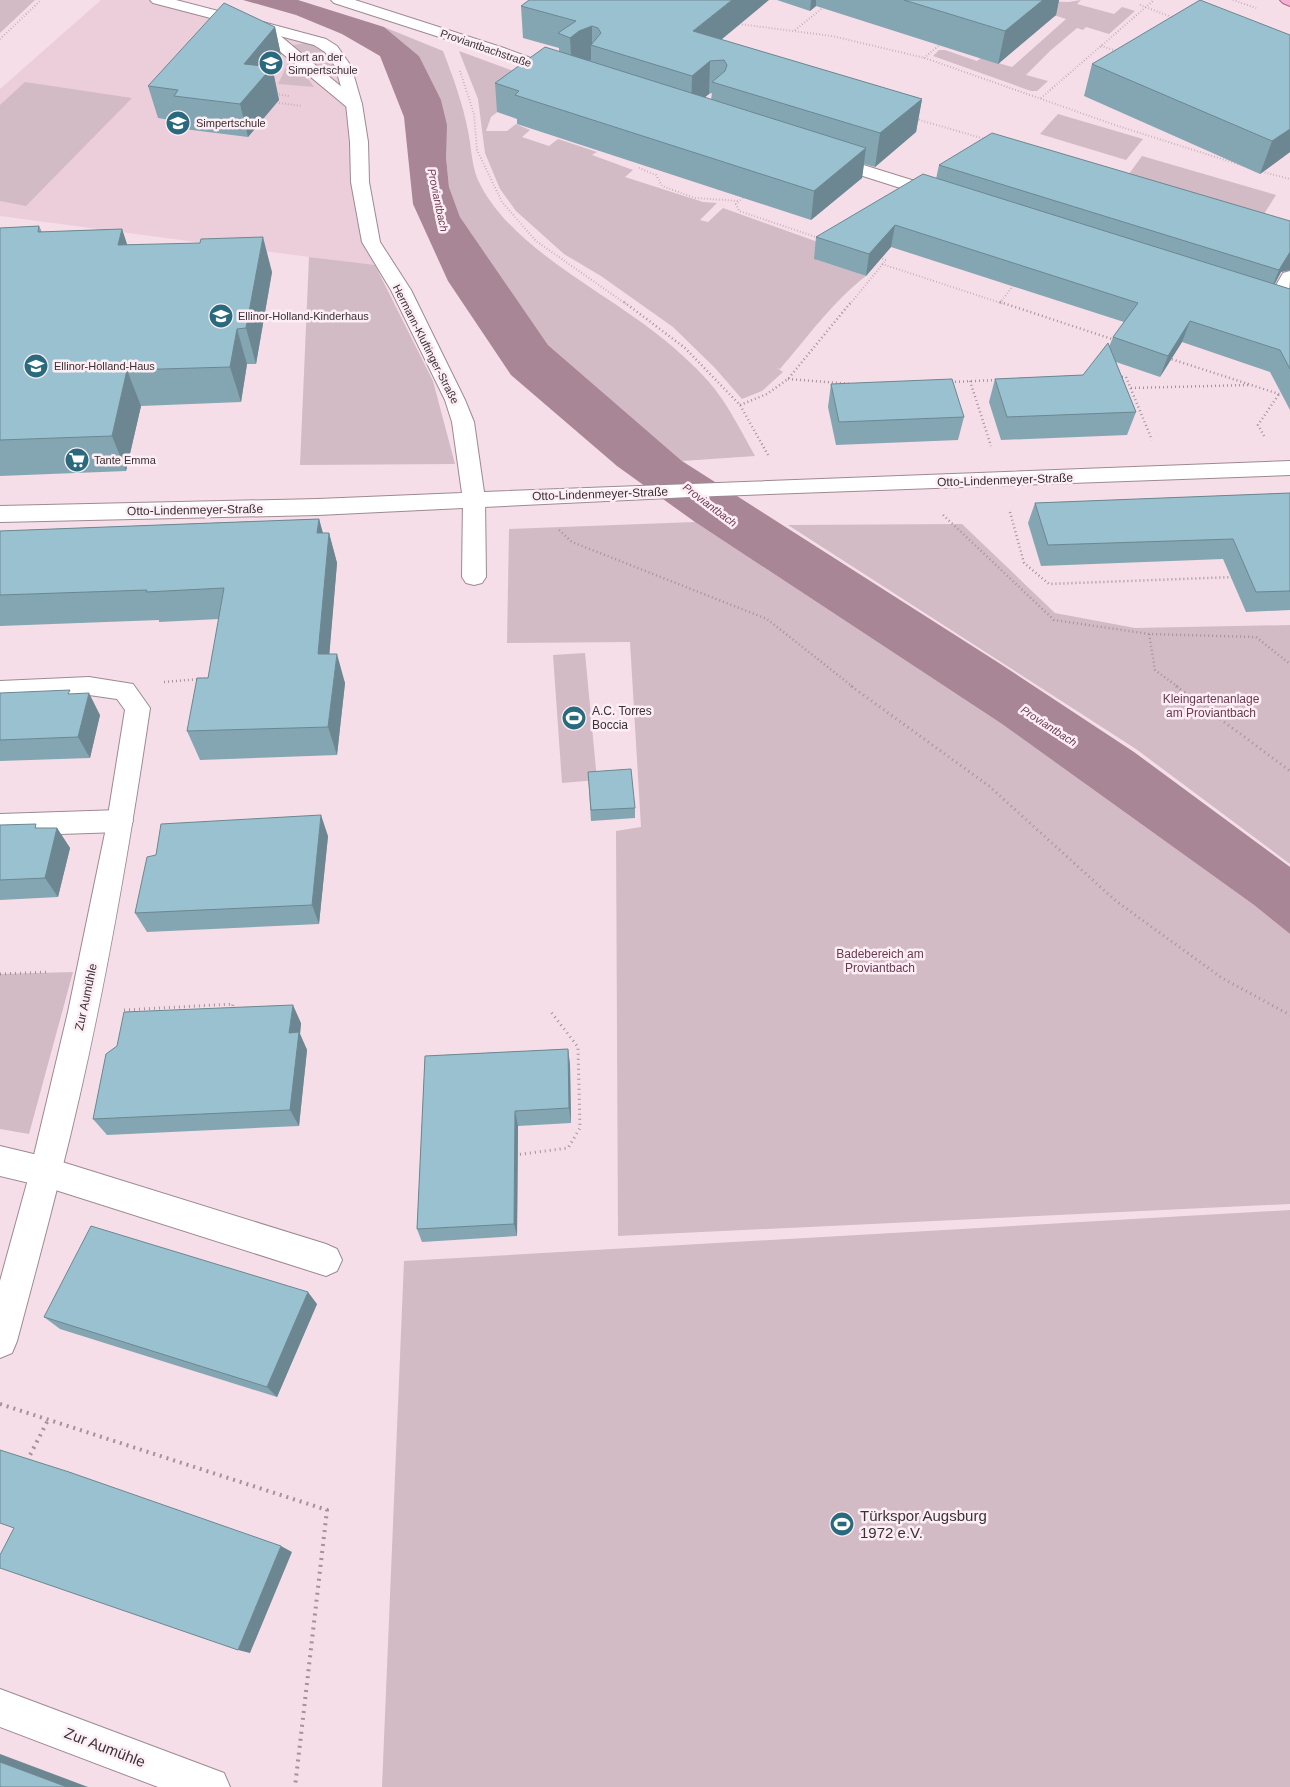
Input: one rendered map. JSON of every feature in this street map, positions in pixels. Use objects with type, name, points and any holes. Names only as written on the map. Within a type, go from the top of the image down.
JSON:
[{"type":"street","name":"Hermann-Kluftinger-Straße","points":[[158,0],[320,42],[331,49],[342,66],[354,104],[360,142],[360,182],[371,242],[401,290],[455,400],[463,422],[474,499],[474,576]]},
{"type":"street","name":"Proviantbachstraße","points":[[339,0],[571,74]]},
{"type":"street","name":"Hermann-Kluftinger-Straße","points":[[259,26],[315,74],[354,104]]},
{"type":"street","points":[[807,152],[958,200]]},
{"type":"street","points":[[1276,301],[1290,278]]},
{"type":"street","name":"Otto-Lindenmeyer-Straße","points":[[0,514],[318,507],[474,499],[1290,468]]},
{"type":"street","points":[[0,690],[89,686],[124,691]]},
{"type":"street","name":"Zur Aumühle","points":[[0,1341],[46,1172],[92,971],[120,821],[138,708],[124,691]]},
{"type":"street","points":[[0,825],[120,821]]},
{"type":"street","points":[[0,1161],[46,1172],[326,1260]]},
{"type":"street","name":"Zur Aumühle","points":[[0,1708],[210,1787]]},
{"type":"path","points":[[0,39],[41,0]]},
{"type":"path","points":[[1041,99],[1154,0]]},
{"type":"path","points":[[1140,5],[1181,20]]},
{"type":"path","points":[[795,30],[826,6]]},
{"type":"path","points":[[736,23],[795,30],[924,58],[995,81],[1154,139],[1244,166]]},
{"type":"path","points":[[462,40],[450,49],[465,84],[474,114],[477,150],[502,202],[536,241],[590,277],[685,348],[740,406],[787,487]]},
{"type":"path","points":[[924,58],[945,40]]},
{"type":"path","points":[[1101,46],[1125,54]]},
{"type":"path","points":[[279,103],[297,105]]},
{"type":"path","points":[[915,119],[990,141]]},
{"type":"path","points":[[639,168],[656,176],[662,186],[695,198],[739,201]]},
{"type":"path","points":[[1253,169],[1290,179]]},
{"type":"path","points":[[746,195],[736,204],[739,211],[819,238]]},
{"type":"path","points":[[740,406],[767,394],[788,379],[886,260],[871,255]]},
{"type":"path","points":[[882,264],[1119,342]]},
{"type":"path","points":[[1000,303],[1016,280]]},
{"type":"path","points":[[1161,356],[1279,394],[1290,394]]},
{"type":"path","points":[[1110,377],[1126,377],[1166,474]]},
{"type":"path","points":[[788,379],[858,384]]},
{"type":"path","points":[[943,382],[1006,380]]},
{"type":"path","points":[[970,381],[1002,480],[1024,563],[1049,584],[1234,577]]},
{"type":"path","points":[[1131,388],[1250,385]]},
{"type":"path","points":[[1264,437],[1258,425],[1279,394]]},
{"type":"path","points":[[524,497],[572,542],[767,619],[876,706],[989,786],[1116,901],[1222,978],[1290,1014]]},
{"type":"path","points":[[942,514],[1054,620],[1149,634],[1256,637],[1290,664]]},
{"type":"path","points":[[1149,634],[1155,670],[1290,771]]},
{"type":"path","points":[[124,691],[174,680],[214,678]]},
{"type":"path","points":[[0,974],[92,971]]},
{"type":"path","points":[[83,1012],[232,1004],[231,1018]]},
{"type":"path","points":[[506,1156],[568,1148],[580,1128],[578,1047],[551,1012]]},
{"type":"path","points":[[0,1404],[327,1510],[295,1787]]},
{"type":"path","points":[[26,1463],[48,1420]]},
{"type":"shaded area","name":"Simpertschule","points":[[101,0],[158,0],[331,49],[359,142],[385,267],[0,216],[0,89]]},
{"type":"green space","points":[[0,0],[35,0],[0,33]]},
{"type":"green space","points":[[1017,0],[1069,2],[1081,0],[1077,4],[1114,14],[1122,7],[1135,11],[1109,34],[1086,27],[1083,30],[1077,28],[1026,75],[1048,81],[1037,91],[1031,91],[933,56],[939,50],[945,50],[977,61],[981,58],[1012,67],[1066,19],[1035,9]]},
{"type":"green space","points":[[384,27],[443,51],[463,111],[475,173],[495,208],[535,248],[653,331],[690,362],[722,399],[755,456],[682,461],[548,345],[460,217],[449,187],[446,157],[419,56]]},
{"type":"green space","points":[[309,42],[324,48],[336,65],[316,71],[289,46]]},
{"type":"green space","points":[[459,51],[538,80],[491,117],[486,131],[507,131],[516,124],[530,130],[522,137],[549,146],[558,139],[597,152],[592,155],[633,170],[625,177],[703,202],[717,203],[700,220],[708,222],[723,208],[829,246],[817,260],[866,276],[831,308],[780,369],[777,368],[783,372],[762,391],[742,399],[715,368],[673,327],[601,276],[564,254],[516,211],[500,189],[485,153],[478,99]]},
{"type":"green space","points":[[288,63],[309,80],[314,87],[278,84]]},
{"type":"green space","points":[[25,82],[132,98],[26,206],[0,201],[0,105]]},
{"type":"green space","points":[[1058,114],[1143,139],[1126,160],[1040,134]]},
{"type":"green space","points":[[1142,156],[1276,195],[1262,217],[1126,178]]},
{"type":"green space","points":[[309,257],[375,265],[433,381],[455,464],[300,465]]},
{"type":"green space","name":"Badebereich am Proviantbach","points":[[695,522],[1002,724],[1254,905],[1290,934],[1290,1204],[618,1236],[616,831],[641,827],[630,642],[507,643],[509,529]]},
{"type":"green space","name":"Kleingartenanlage am Proviantbach","points":[[962,524],[1055,613],[1135,628],[1290,625],[1290,864],[1136,749],[788,525]]},
{"type":"green space","name":"A.C. Torres Boccia","points":[[585,653],[597,780],[562,783],[553,655]]},
{"type":"green space","points":[[73,972],[29,1134],[0,1129],[0,974]]},
{"type":"green space","name":"Türkspor Augsburg 1972 e.V.","points":[[1290,1210],[1290,1787],[382,1787],[404,1261]]},
{"type":"water","name":"Proviantbach","points":[[243,0],[298,0],[384,27],[419,56],[441,100],[447,125],[446,157],[449,187],[460,217],[548,345],[682,461],[999,663],[1134,752],[1290,867],[1290,934],[1254,905],[1002,724],[695,522],[617,466],[511,375],[448,281],[413,204],[404,117],[380,56],[342,34],[296,15]]},
{"type":"building","points":[[529,0],[732,0],[693,31],[922,99],[880,133],[712,82],[725,71],[727,65],[724,60],[710,61],[692,76],[591,45],[601,33],[598,28],[592,26],[579,31],[570,38],[558,33],[576,21],[521,6]]},
{"type":"building","points":[[904,0],[1043,0],[1005,31]]},
{"type":"building","points":[[1200,0],[1290,35],[1290,129],[1272,141],[1092,64]]},
{"type":"building","points":[[224,3],[275,27],[244,64],[272,67],[240,104],[174,96],[178,90],[148,86]]},
{"type":"building","points":[[545,47],[866,148],[814,191],[515,95],[519,91],[495,83]]},
{"type":"building","points":[[992,133],[1290,221],[1290,252],[1279,270],[939,165]]},
{"type":"building","points":[[923,174],[1290,289],[1290,369],[1280,350],[1190,321],[1168,356],[1113,337],[1138,303],[895,225],[869,254],[816,237]]},
{"type":"building","points":[[39,226],[38,232],[122,229],[118,245],[200,243],[201,239],[263,237],[246,328],[237,329],[230,367],[127,370],[112,436],[0,440],[0,228]]},
{"type":"building","points":[[1108,343],[1136,412],[1007,417],[995,379],[1083,375]]},
{"type":"building","points":[[952,379],[964,417],[839,422],[831,384]]},
{"type":"building","points":[[1290,493],[1290,591],[1256,592],[1233,539],[1048,545],[1035,503]]},
{"type":"building","points":[[319,519],[317,533],[329,533],[318,654],[337,654],[328,727],[187,731],[197,678],[208,678],[224,588],[146,592],[147,590],[0,595],[0,531]]},
{"type":"building","points":[[70,690],[68,694],[89,693],[78,737],[0,740],[0,693]]},
{"type":"building","points":[[631,769],[635,808],[591,810],[588,772]]},
{"type":"building","points":[[321,815],[312,905],[135,913],[147,857],[156,855],[161,824]]},
{"type":"building","points":[[36,824],[35,828],[57,828],[45,878],[0,880],[0,825]]},
{"type":"building","points":[[293,1005],[289,1033],[299,1032],[290,1110],[93,1119],[106,1054],[117,1046],[124,1012]]},
{"type":"building","points":[[568,1049],[569,1108],[515,1111],[514,1224],[417,1229],[425,1056]]},
{"type":"building","points":[[91,1226],[308,1292],[267,1387],[44,1317]]},
{"type":"building","points":[[0,1450],[281,1546],[238,1650],[0,1568],[0,1555],[14,1528],[0,1523]]},
{"type":"building","points":[[0,1762],[67,1787],[0,1787]]},
{"type":"place","name":"Hort an der Simpertschule","points":[[271,63]]},
{"type":"place","name":"Simpertschule","points":[[178,123]]},
{"type":"place","name":"Ellinor-Holland-Kinderhaus","points":[[221,316]]},
{"type":"place","name":"Ellinor-Holland-Haus","points":[[36,366]]},
{"type":"place","name":"Tante Emma","points":[[77,460]]},
{"type":"place","name":"A.C. Torres Boccia","points":[[574,718]]},
{"type":"place","name":"Türkspor Augsburg 1972 e.V.","points":[[842,1524]]}]
